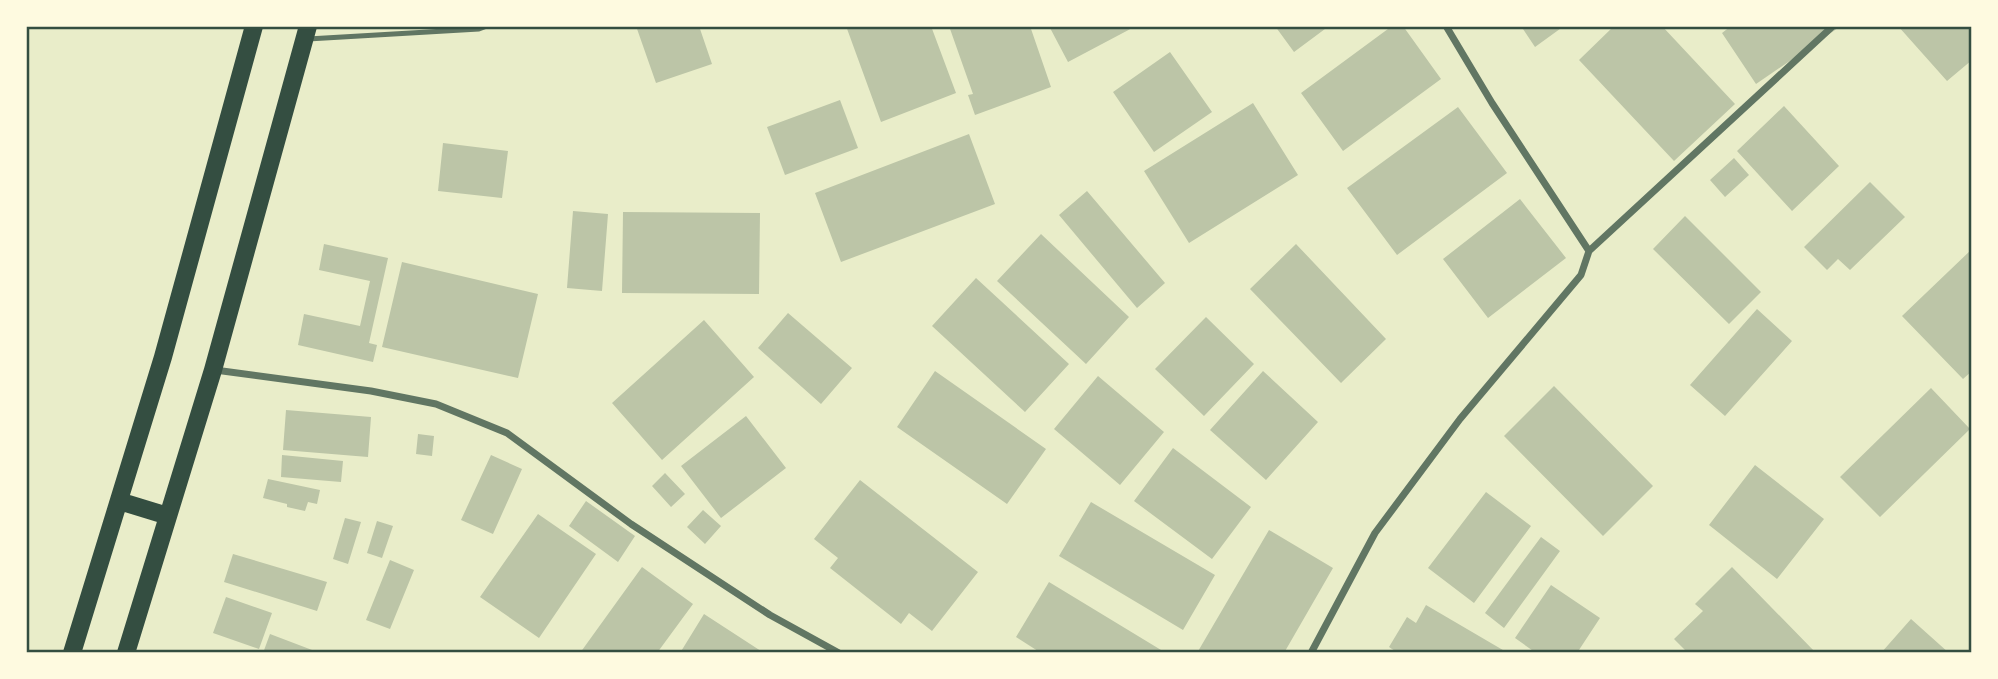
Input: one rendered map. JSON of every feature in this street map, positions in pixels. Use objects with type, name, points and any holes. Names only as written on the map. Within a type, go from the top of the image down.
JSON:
[{"type":"main road","points":[[72,653],[170,331],[254,26]]},
{"type":"main road","points":[[126,653],[214,370],[307,32]]},
{"type":"main road","points":[[118,501],[168,516]]},
{"type":"street","points":[[1446,26],[1492,103],[1589,251]]},
{"type":"street","points":[[1311,653],[1375,533],[1460,419],[1581,275],[1589,251],[1833,26]]},
{"type":"street","points":[[214,370],[371,391],[436,404],[507,433],[631,524],[770,615],[839,653]]},
{"type":"lane","points":[[307,32],[479,29],[487,26]]},
{"type":"building","points":[[636,26],[699,26],[712,64],[656,83]]},
{"type":"building","points":[[846,26],[931,26],[956,93],[881,122]]},
{"type":"building","points":[[949,26],[1030,26],[1051,87],[975,115],[968,95],[973,94]]},
{"type":"building","points":[[1049,26],[1136,26],[1068,62]]},
{"type":"building","points":[[1275,26],[1329,26],[1294,52]]},
{"type":"building","points":[[1392,26],[1403,26],[1441,79],[1343,151],[1301,93]]},
{"type":"building","points":[[1521,26],[1564,26],[1535,47]]},
{"type":"building","points":[[1614,26],[1662,26],[1735,104],[1674,161],[1579,60]]},
{"type":"building","points":[[1731,26],[1841,26],[1756,84],[1722,33]]},
{"type":"building","points":[[1898,26],[1972,26],[1972,60],[1947,81]]},
{"type":"building","points":[[1170,52],[1212,112],[1154,152],[1113,92]]},
{"type":"building","points":[[840,100],[858,148],[785,175],[767,127]]},
{"type":"building","points":[[1253,103],[1298,175],[1189,243],[1144,171]]},
{"type":"building","points":[[1784,106],[1839,166],[1792,211],[1737,151]]},
{"type":"building","points":[[1458,107],[1507,173],[1397,255],[1347,188]]},
{"type":"building","points":[[969,134],[995,204],[841,262],[815,193]]},
{"type":"building","points":[[443,143],[508,151],[502,198],[438,191]]},
{"type":"building","points":[[1734,158],[1749,175],[1725,197],[1710,180]]},
{"type":"building","points":[[1870,182],[1905,217],[1850,270],[1838,259],[1827,270],[1804,247]]},
{"type":"building","points":[[1087,191],[1165,283],[1137,308],[1059,215]]},
{"type":"building","points":[[1520,199],[1566,258],[1488,318],[1443,259]]},
{"type":"building","points":[[573,211],[608,214],[602,291],[567,288]]},
{"type":"building","points":[[623,212],[760,213],[759,294],[622,293]]},
{"type":"building","points":[[1685,216],[1761,292],[1729,324],[1653,249]]},
{"type":"building","points":[[1041,234],[1129,317],[1086,364],[997,281]]},
{"type":"building","points":[[324,244],[388,258],[369,343],[377,345],[373,362],[298,345],[304,314],[360,326],[370,281],[319,270]]},
{"type":"building","points":[[1296,244],[1386,339],[1341,383],[1250,289]]},
{"type":"building","points":[[1972,249],[1972,371],[1963,379],[1902,316]]},
{"type":"building","points":[[402,262],[538,294],[518,378],[382,347]]},
{"type":"building","points":[[976,278],[1069,364],[1025,412],[932,326]]},
{"type":"building","points":[[1757,309],[1792,341],[1725,416],[1690,385]]},
{"type":"building","points":[[788,313],[852,368],[821,404],[758,348]]},
{"type":"building","points":[[1206,317],[1254,364],[1204,416],[1155,369]]},
{"type":"building","points":[[704,320],[754,377],[662,460],[612,403]]},
{"type":"building","points":[[935,371],[1046,449],[1007,504],[897,427]]},
{"type":"building","points":[[1263,371],[1318,422],[1266,480],[1210,430]]},
{"type":"building","points":[[1098,376],[1164,432],[1120,485],[1054,429]]},
{"type":"building","points":[[1554,386],[1653,486],[1603,536],[1504,436]]},
{"type":"building","points":[[1931,388],[1970,429],[1880,517],[1840,477]]},
{"type":"building","points":[[286,410],[371,417],[368,457],[283,450]]},
{"type":"building","points":[[746,416],[786,468],[721,518],[681,466]]},
{"type":"building","points":[[418,434],[434,436],[432,456],[416,454]]},
{"type":"building","points":[[1173,448],[1251,507],[1212,559],[1134,501]]},
{"type":"building","points":[[282,455],[343,461],[341,482],[281,477]]},
{"type":"building","points":[[491,455],[522,469],[493,534],[461,520]]},
{"type":"building","points":[[1755,465],[1824,519],[1777,579],[1709,525]]},
{"type":"building","points":[[665,473],[685,494],[671,507],[652,486]]},
{"type":"building","points":[[268,479],[320,490],[317,504],[308,502],[305,511],[263,498]]},
{"type":"building","points":[[860,480],[978,572],[932,631],[909,613],[901,624],[830,568],[838,558],[814,539]]},
{"type":"building","points":[[1486,492],[1531,526],[1474,603],[1428,568]]},
{"type":"building","points":[[586,501],[635,536],[618,562],[569,526]]},
{"type":"building","points":[[1091,502],[1215,575],[1183,630],[1059,556]]},
{"type":"building","points":[[703,510],[721,526],[705,544],[687,527]]},
{"type":"building","points":[[538,514],[596,554],[539,638],[480,597]]},
{"type":"building","points":[[345,518],[361,522],[348,564],[333,559]]},
{"type":"building","points":[[377,521],[393,526],[382,558],[367,553]]},
{"type":"building","points":[[1269,530],[1333,568],[1284,653],[1197,653]]},
{"type":"building","points":[[1541,537],[1560,551],[1504,628],[1485,613]]},
{"type":"building","points":[[233,554],[327,582],[317,611],[224,582]]},
{"type":"building","points":[[390,560],[414,570],[390,629],[366,620]]},
{"type":"building","points":[[642,567],[693,604],[657,653],[580,653]]},
{"type":"building","points":[[1732,567],[1816,653],[1688,653],[1674,639],[1703,611],[1695,604]]},
{"type":"building","points":[[1049,582],[1166,653],[1041,653],[1016,637]]},
{"type":"building","points":[[1551,585],[1600,618],[1577,653],[1536,653],[1515,638]]},
{"type":"building","points":[[226,597],[272,613],[259,649],[213,633]]},
{"type":"building","points":[[1426,605],[1508,653],[1398,653],[1389,647],[1407,617],[1416,623]]},
{"type":"building","points":[[704,614],[764,653],[680,653]]},
{"type":"building","points":[[1911,619],[1949,653],[1881,653]]},
{"type":"building","points":[[270,634],[320,653],[263,653]]}]
